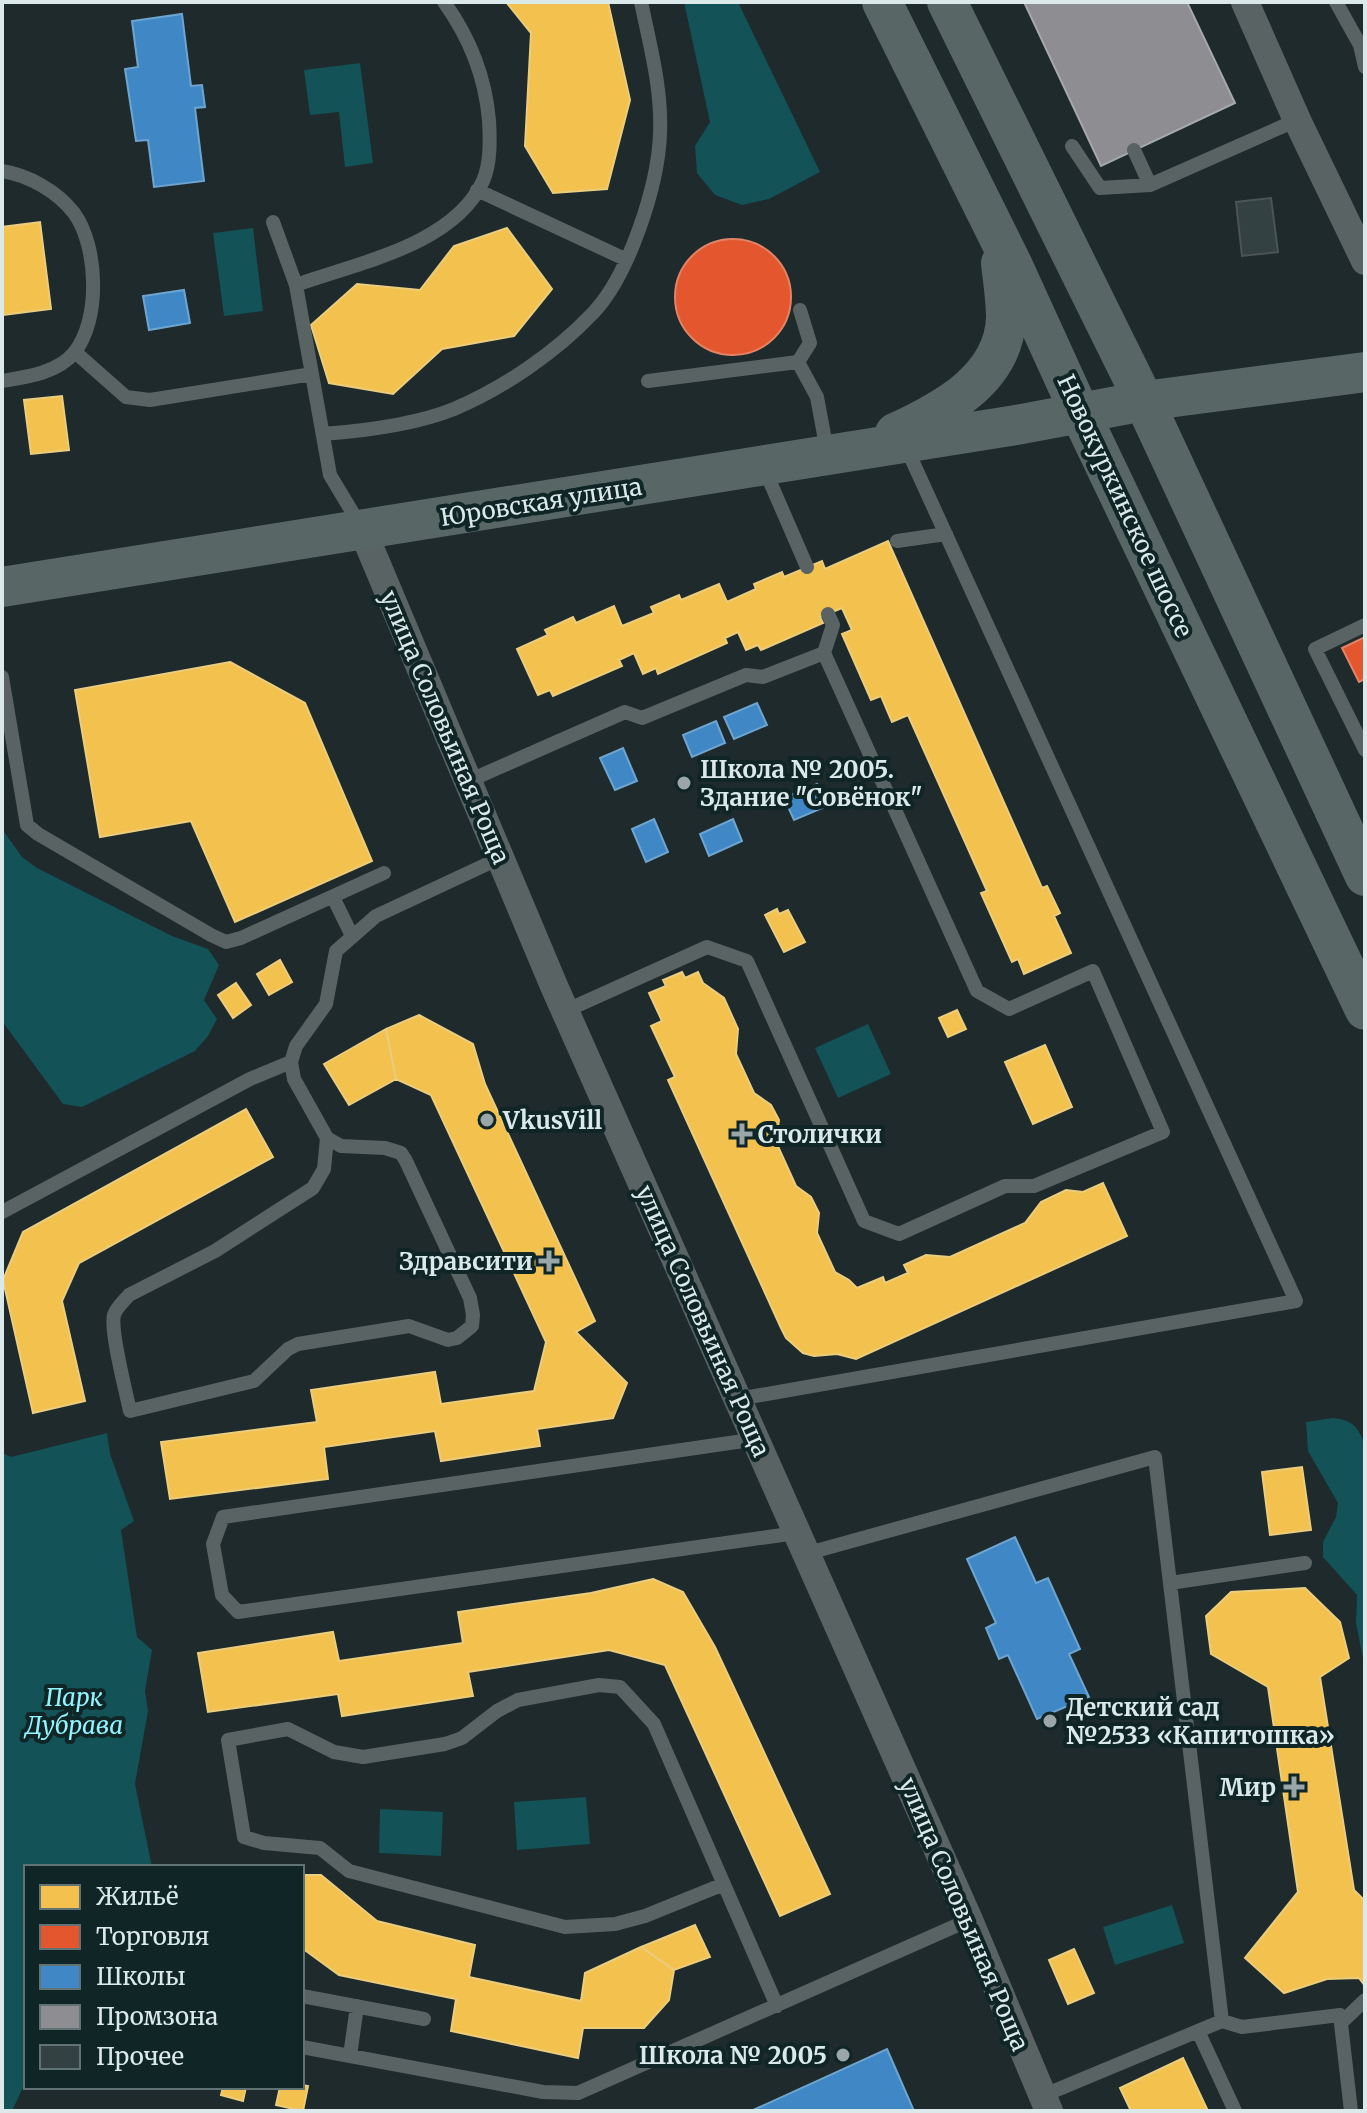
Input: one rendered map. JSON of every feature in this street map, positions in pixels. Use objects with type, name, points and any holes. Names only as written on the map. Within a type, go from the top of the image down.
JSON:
[{"type":"main road","name":"Новокуркинское шоссе","points":[[882,2],[1365,1010]]},
{"type":"main road","points":[[947,2],[1144,401],[1364,868]]},
{"type":"main road","points":[[840,453],[917,423],[950,405],[990,366],[1006,321],[998,239]]},
{"type":"main road","name":"Юровская улица","points":[[2,587],[905,443],[1144,401],[1365,372]]},
{"type":"street","points":[[1245,2],[1297,120],[1365,261]]},
{"type":"street","name":"улица Соловьиная Роща","points":[[362,529],[565,1011],[969,1920],[1046,2104]]},
{"type":"lane","points":[[296,285],[415,244],[469,205],[484,179],[489,154],[487,91],[471,46],[444,2]]},
{"type":"lane","points":[[323,434],[348,432],[451,410],[498,387],[547,353],[594,311],[625,259],[644,215],[656,174],[660,133],[659,94],[641,2]]},
{"type":"lane","points":[[1336,2],[1360,45],[1365,67]]},
{"type":"lane","points":[[1072,146],[1100,188],[1150,185],[1297,120]]},
{"type":"lane","points":[[1134,150],[1150,185]]},
{"type":"lane","points":[[2,171],[22,174],[73,212],[87,236],[93,300],[88,324],[75,352],[57,367],[30,377],[2,381]]},
{"type":"lane","points":[[477,190],[625,259]]},
{"type":"lane","points":[[273,222],[296,285],[330,475],[362,529]]},
{"type":"lane","points":[[798,362],[810,343],[800,310]]},
{"type":"lane","points":[[75,352],[126,397],[150,400],[312,374]]},
{"type":"lane","points":[[798,362],[817,397],[840,453]]},
{"type":"lane","points":[[648,381],[798,362]]},
{"type":"lane","points":[[738,1399],[1296,1301],[905,443]]},
{"type":"lane","points":[[763,466],[807,567]]},
{"type":"lane","points":[[897,541],[946,534]]},
{"type":"lane","points":[[565,1011],[707,947],[747,961],[864,1221],[899,1234],[1005,1186],[1034,1186],[1163,1132],[1093,971],[1009,1009],[977,991],[824,653],[833,625],[828,614]]},
{"type":"lane","points":[[1365,625],[1315,649],[1365,750]]},
{"type":"lane","points":[[466,782],[625,712],[642,718],[746,675],[763,677],[824,653]]},
{"type":"lane","points":[[2,677],[27,825],[226,942],[384,873]]},
{"type":"lane","points":[[327,1138],[324,1169],[313,1188],[215,1251],[129,1295],[114,1315],[130,1411],[254,1381],[288,1349],[298,1344],[409,1326],[448,1340],[464,1334],[472,1326],[470,1298],[401,1153],[385,1148],[341,1146],[327,1138],[294,1079],[291,1062],[296,1046],[326,1004],[336,951],[376,916],[500,858]]},
{"type":"lane","points":[[333,897],[352,936]]},
{"type":"lane","points":[[2,1212],[250,1079],[291,1062]]},
{"type":"lane","points":[[757,1439],[223,1517],[213,1544],[222,1595],[238,1612],[801,1544],[1155,1457],[1222,2021]]},
{"type":"lane","points":[[1170,1583],[1305,1563]]},
{"type":"lane","points":[[724,1884],[645,1916],[615,1924],[565,1927],[349,1871],[320,1848],[264,1843],[244,1837],[228,1740],[288,1729],[334,1752],[363,1757],[445,1744],[462,1738],[497,1711],[518,1700],[599,1685],[620,1687],[654,1724],[724,1884],[777,2006]]},
{"type":"lane","points":[[304,2047],[543,2092],[578,2093],[969,1920]]},
{"type":"lane","points":[[304,1996],[424,2019]]},
{"type":"lane","points":[[1341,2023],[1365,2000]]},
{"type":"lane","points":[[350,2056],[357,2006]]},
{"type":"lane","points":[[1046,2104],[1222,2021],[1242,2027],[1340,2015],[1351,2111]]},
{"type":"lane","points":[[1198,2031],[1235,2111]]},
{"type":"green space","points":[[684,2],[738,2],[820,172],[769,199],[742,205],[715,195],[697,173],[695,146],[710,122]]},
{"type":"green space","points":[[360,63],[373,163],[345,167],[339,112],[310,115],[304,70]]},
{"type":"green space","points":[[253,228],[263,311],[224,316],[213,233]]},
{"type":"green space","points":[[2,829],[22,857],[37,868],[172,936],[208,949],[219,965],[204,1000],[217,1019],[195,1051],[82,1107],[63,1104],[2,1021]]},
{"type":"green space","points":[[868,1024],[891,1074],[838,1098],[815,1048]]},
{"type":"green space","points":[[1333,1418],[1354,1426],[1365,1445],[1365,1669],[1356,1623],[1357,1595],[1323,1557],[1323,1542],[1336,1517],[1338,1503],[1308,1451],[1306,1422]]},
{"type":"green space","name":"Парк Дубрава","points":[[107,1433],[110,1454],[134,1521],[121,1530],[137,1637],[152,1650],[145,1691],[148,1711],[135,1784],[152,1865],[24,1865],[24,2085],[12,2111],[2,2111],[2,1453],[11,1457]]},
{"type":"green space","points":[[586,1797],[590,1844],[517,1850],[514,1802]]},
{"type":"green space","points":[[380,1809],[443,1812],[441,1856],[379,1853]]},
{"type":"green space","points":[[1172,1905],[1184,1943],[1115,1965],[1103,1927]]},
{"type":"building: Жильё","points":[[506,2],[608,2],[630,100],[607,189],[553,193],[525,146],[531,33]]},
{"type":"building: Жильё","points":[[40,222],[51,309],[2,315],[2,227]]},
{"type":"building: Жильё","points":[[507,228],[552,289],[514,336],[442,349],[393,394],[329,383],[311,325],[357,284],[420,290],[454,246]]},
{"type":"building: Жильё","points":[[62,396],[69,450],[31,454],[24,400]]},
{"type":"building: Жильё","points":[[888,541],[1042,888],[1047,886],[1060,913],[1054,916],[1071,953],[1024,974],[1018,959],[1012,962],[981,893],[987,891],[908,715],[892,722],[881,696],[871,700],[842,634],[852,630],[842,608],[820,617],[823,623],[761,650],[758,645],[746,650],[738,632],[725,638],[727,643],[658,674],[656,668],[643,674],[634,653],[619,660],[622,666],[553,696],[550,690],[538,695],[517,649],[548,635],[545,630],[573,617],[576,623],[614,606],[622,626],[654,613],[651,607],[679,595],[681,600],[719,584],[727,602],[756,589],[754,584],[782,572],[784,577],[822,561],[825,569]]},
{"type":"building: Жильё","points":[[230,662],[305,703],[372,861],[235,922],[191,821],[100,837],[75,690]]},
{"type":"building: Жильё","points":[[777,909],[779,914],[788,910],[805,942],[784,952],[765,915]]},
{"type":"building: Жильё","points":[[280,960],[292,982],[269,995],[257,974]]},
{"type":"building: Жильё","points":[[682,972],[685,978],[698,972],[703,983],[724,998],[738,1029],[736,1054],[754,1093],[771,1105],[779,1120],[776,1142],[796,1186],[811,1197],[819,1213],[817,1233],[835,1272],[857,1288],[883,1277],[885,1283],[908,1273],[904,1265],[926,1255],[950,1257],[1025,1223],[1041,1202],[1066,1190],[1083,1192],[1103,1183],[1127,1236],[856,1359],[837,1354],[814,1356],[803,1353],[786,1338],[781,1328],[668,1080],[675,1077],[651,1026],[662,1021],[649,993],[666,986],[663,980]]},
{"type":"building: Жильё","points":[[236,983],[251,1005],[233,1018],[218,995]]},
{"type":"building: Жильё","points":[[957,1010],[966,1029],[948,1037],[939,1018]]},
{"type":"building: Жильё","points":[[419,1015],[473,1044],[485,1084],[595,1321],[576,1332],[627,1383],[613,1418],[537,1429],[540,1446],[441,1461],[435,1431],[324,1447],[328,1479],[170,1499],[161,1442],[317,1422],[311,1390],[435,1372],[441,1404],[534,1391],[546,1342],[431,1095],[396,1079],[386,1029]]},
{"type":"building: Жильё","points":[[386,1029],[396,1079],[349,1105],[324,1064]]},
{"type":"building: Жильё","points":[[1045,1045],[1072,1107],[1033,1124],[1005,1062]]},
{"type":"building: Жильё","points":[[246,1109],[273,1157],[79,1263],[62,1301],[85,1401],[33,1413],[3,1280],[23,1232]]},
{"type":"building: Жильё","points":[[1302,1467],[1311,1530],[1270,1535],[1262,1472]]},
{"type":"building: Жильё","points":[[653,1579],[683,1592],[715,1647],[830,1894],[780,1916],[665,1665],[609,1650],[468,1672],[473,1696],[342,1716],[338,1694],[208,1712],[198,1653],[333,1632],[339,1661],[463,1643],[458,1612],[591,1593]]},
{"type":"building: Жильё","points":[[1305,1588],[1340,1622],[1349,1658],[1320,1677],[1354,1890],[1365,1901],[1365,1986],[1359,1978],[1327,1979],[1284,1993],[1245,1958],[1298,1892],[1268,1687],[1211,1654],[1206,1616],[1231,1592]]},
{"type":"building: Жильё","points":[[304,1875],[321,1875],[377,1921],[475,1945],[469,1977],[581,2001],[585,1973],[641,1947],[674,1970],[669,2000],[644,2028],[583,2028],[578,2058],[451,2031],[456,1999],[339,1975],[304,1949]]},
{"type":"building: Жильё","points":[[695,1925],[710,1957],[674,1970],[641,1947]]},
{"type":"building: Жильё","points":[[1074,1949],[1094,1993],[1068,2004],[1049,1960]]},
{"type":"building: Жильё","points":[[1183,2058],[1208,2111],[1131,2111],[1120,2088]]},
{"type":"building: Жильё","points":[[304,2085],[308,2086],[303,2111],[276,2105],[280,2089],[304,2089]]},
{"type":"building: Жильё","points":[[222,2089],[246,2089],[243,2101],[221,2095]]},
{"type":"building: Торговля","points":[[733,239],[755,243],[774,256],[787,275],[791,297],[787,319],[774,338],[755,351],[733,355],[711,351],[692,338],[679,319],[675,297],[679,275],[692,256],[711,243]]},
{"type":"building: Торговля","points":[[1365,637],[1365,679],[1359,682],[1342,648]]},
{"type":"building: Школы","points":[[182,14],[191,86],[202,85],[205,107],[195,108],[204,181],[154,187],[148,140],[136,141],[125,69],[138,67],[132,21]]},
{"type":"building: Школы","points":[[184,290],[190,323],[149,330],[143,296]]},
{"type":"building: Школы","points":[[757,703],[767,725],[734,739],[724,717]]},
{"type":"building: Школы","points":[[716,721],[725,743],[692,757],[683,735]]},
{"type":"building: Школы","points":[[623,748],[637,781],[615,790],[600,758]]},
{"type":"building: Школы","points":[[817,784],[827,806],[794,820],[784,798]]},
{"type":"building: Школы","points":[[654,819],[668,852],[646,862],[632,829]]},
{"type":"building: Школы","points":[[733,819],[742,841],[709,856],[700,834]]},
{"type":"building: Школы","points":[[1015,1537],[1036,1583],[1048,1578],[1080,1649],[1069,1654],[1089,1697],[1037,1719],[1008,1655],[999,1659],[986,1628],[996,1623],[967,1559]]},
{"type":"building: Школы","points":[[887,2049],[914,2111],[751,2111]]},
{"type":"building: Промзона","points":[[1024,2],[1187,2],[1235,103],[1101,166]]},
{"type":"building: Прочее","points":[[1271,198],[1278,252],[1242,256],[1236,202]]},
{"type":"place","name":"Школа № 2005. Здание \"Совёнок\"","points":[[684,783]]},
{"type":"place","name":"VkusVill","points":[[487,1120]]},
{"type":"place","name":"Столички","points":[[742,1134]]},
{"type":"place","name":"Здравсити","points":[[549,1261]]},
{"type":"place","name":"Детский сад №2533 «Капитошка»","points":[[1050,1721]]},
{"type":"place","name":"Мир","points":[[1294,1787]]},
{"type":"place","name":"Школа № 2005","points":[[843,2055]]}]
